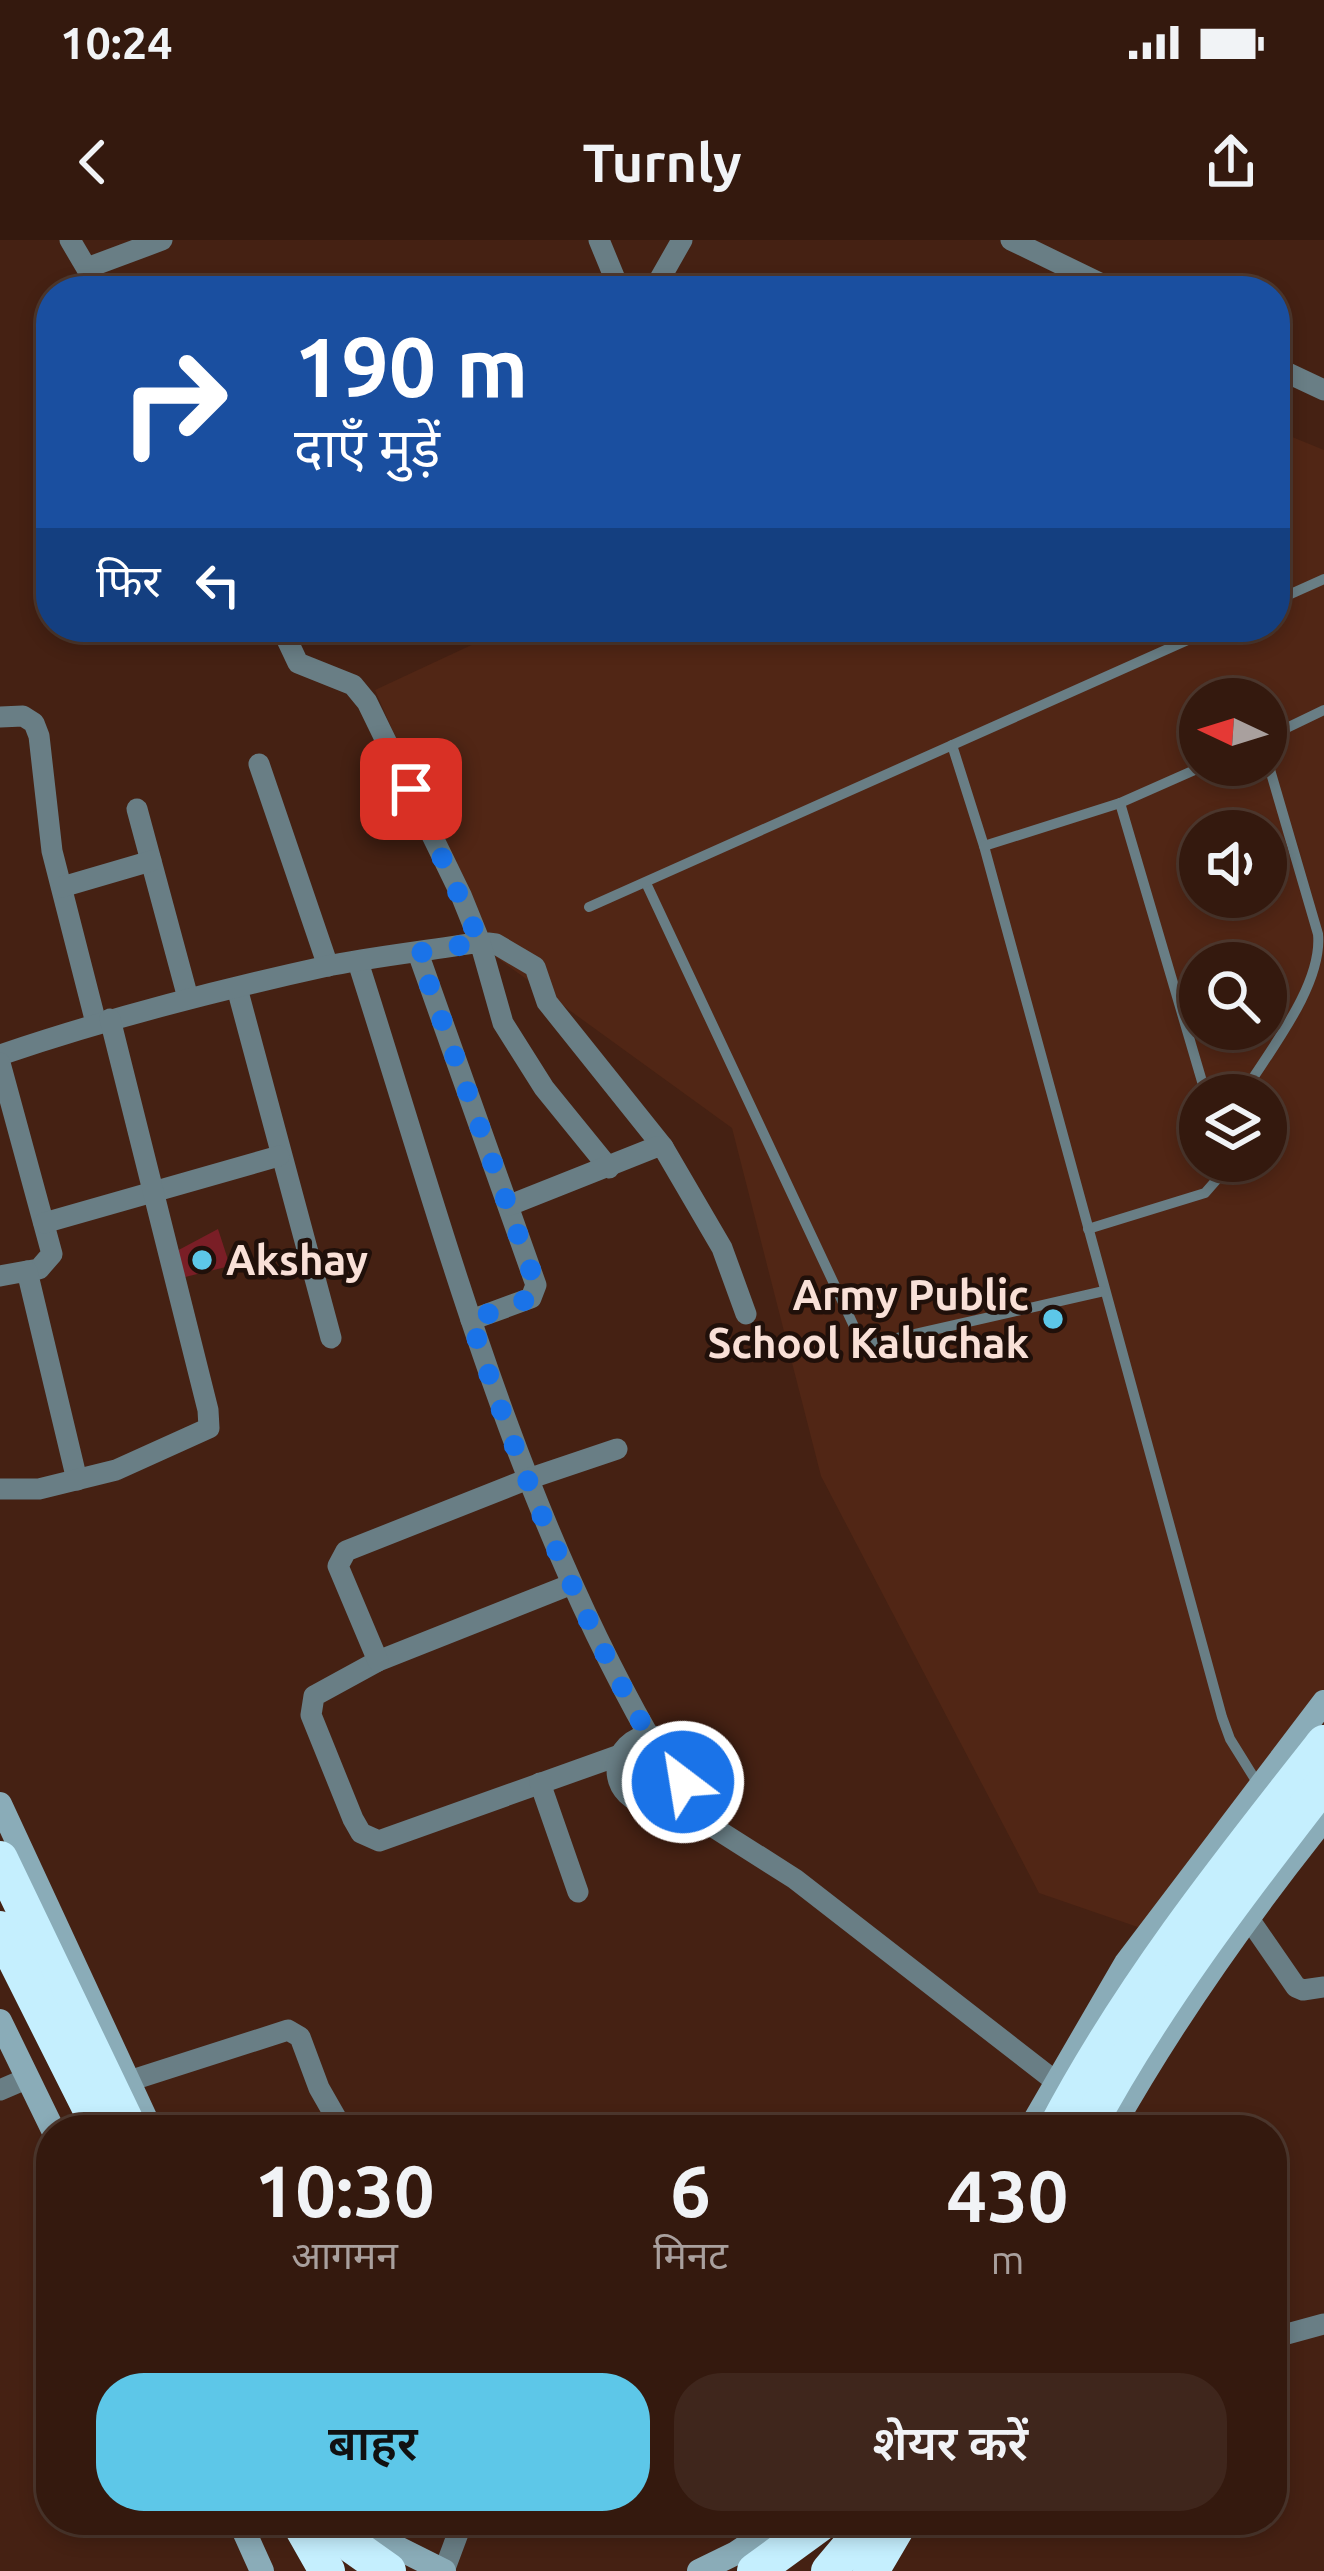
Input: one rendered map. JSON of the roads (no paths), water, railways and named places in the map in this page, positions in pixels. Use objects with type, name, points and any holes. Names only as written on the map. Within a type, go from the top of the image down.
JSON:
[{"type":"highway","points":[[1063,2115],[1166,1946],[1324,1743]]},
{"type":"highway","points":[[1096,2115],[1142,2033],[1234,1898],[1324,1783]]},
{"type":"highway","points":[[0,1859],[123,2115]]},
{"type":"highway","points":[[0,1929],[93,2115]]},
{"type":"highway","points":[[307,2535],[327,2571]]},
{"type":"highway","points":[[343,2535],[388,2571]]},
{"type":"highway","points":[[755,2571],[804,2535]]},
{"type":"highway","points":[[829,2571],[859,2535]]},
{"type":"highway","points":[[871,2571],[892,2535]]},
{"type":"street","points":[[70,240],[92,276]]},
{"type":"street","points":[[87,268],[162,240]]},
{"type":"street","points":[[599,240],[614,276]]},
{"type":"street","points":[[662,276],[682,240]]},
{"type":"street","points":[[1012,240],[1085,276]]},
{"type":"street","points":[[1290,374],[1324,390]]},
{"type":"street","points":[[288,642],[298,662],[353,685],[367,702],[461,895],[480,942],[502,1023],[544,1088],[609,1168]]},
{"type":"street","points":[[0,717],[23,716],[39,736],[52,851],[151,1193],[209,1428],[116,1470],[39,1489],[0,1489]]},
{"type":"street","points":[[259,764],[328,966]]},
{"type":"street","points":[[136,808],[188,998]]},
{"type":"street","points":[[62,887],[151,861]]},
{"type":"street","points":[[0,1276],[39,1269],[52,1255],[0,1059],[103,1021],[188,998],[328,966],[480,942],[496,944],[535,967],[548,1002],[663,1148],[722,1248],[746,1314]]},
{"type":"street","points":[[418,953],[510,1205],[536,1293],[471,1320]]},
{"type":"street","points":[[358,962],[471,1320],[528,1479],[617,1680],[649,1736]]},
{"type":"street","points":[[237,988],[331,1338]]},
{"type":"street","points":[[510,1205],[663,1148]]},
{"type":"street","points":[[44,1223],[279,1156]]},
{"type":"street","points":[[27,1271],[77,1480]]},
{"type":"street","points":[[378,1661],[338,1566],[346,1551],[617,1449]]},
{"type":"street","points":[[572,1584],[378,1661],[322,1689],[310,1706],[361,1833],[379,1840],[620,1755]]},
{"type":"street","points":[[1037,2115],[1126,1963],[1324,1702]]},
{"type":"street","points":[[649,1736],[670,1742],[683,1760],[683,1782],[669,1799],[648,1804],[628,1796],[617,1776],[620,1755],[627,1745],[649,1736]]},
{"type":"street","points":[[540,1784],[578,1892]]},
{"type":"street","points":[[669,1799],[795,1880],[1054,2081]]},
{"type":"street","points":[[0,1804],[145,2115]]},
{"type":"street","points":[[1120,2115],[1246,1916],[1324,1819]]},
{"type":"street","points":[[1246,1916],[1296,1987],[1324,1987]]},
{"type":"street","points":[[0,2021],[46,2115]]},
{"type":"street","points":[[129,2081],[288,2030],[300,2037],[334,2115]]},
{"type":"street","points":[[0,2090],[28,2078]]},
{"type":"street","points":[[1287,2334],[1324,2324]]},
{"type":"street","points":[[246,2535],[262,2571]]},
{"type":"street","points":[[380,2535],[444,2571],[457,2535]]},
{"type":"street","points":[[699,2571],[763,2535]]},
{"type":"lane","points":[[1290,594],[1324,579]]},
{"type":"lane","points":[[589,908],[1183,642]]},
{"type":"lane","points":[[1287,728],[1324,710]]},
{"type":"lane","points":[[952,745],[984,846],[1222,1717],[1258,1784]]},
{"type":"lane","points":[[984,846],[1120,802],[1179,776]]},
{"type":"lane","points":[[1255,1074],[1307,987],[1320,953],[1275,786]]},
{"type":"lane","points":[[1120,802],[1200,1074]]},
{"type":"lane","points":[[646,883],[859,1337],[871,1344],[1104,1291]]},
{"type":"lane","points":[[1088,1229],[1205,1192],[1215,1182]]},
{"type":"place","name":"Akshay","points":[[202,1260]]},
{"type":"place","name":"Army Public School Kaluchak","points":[[1053,1319]]}]
